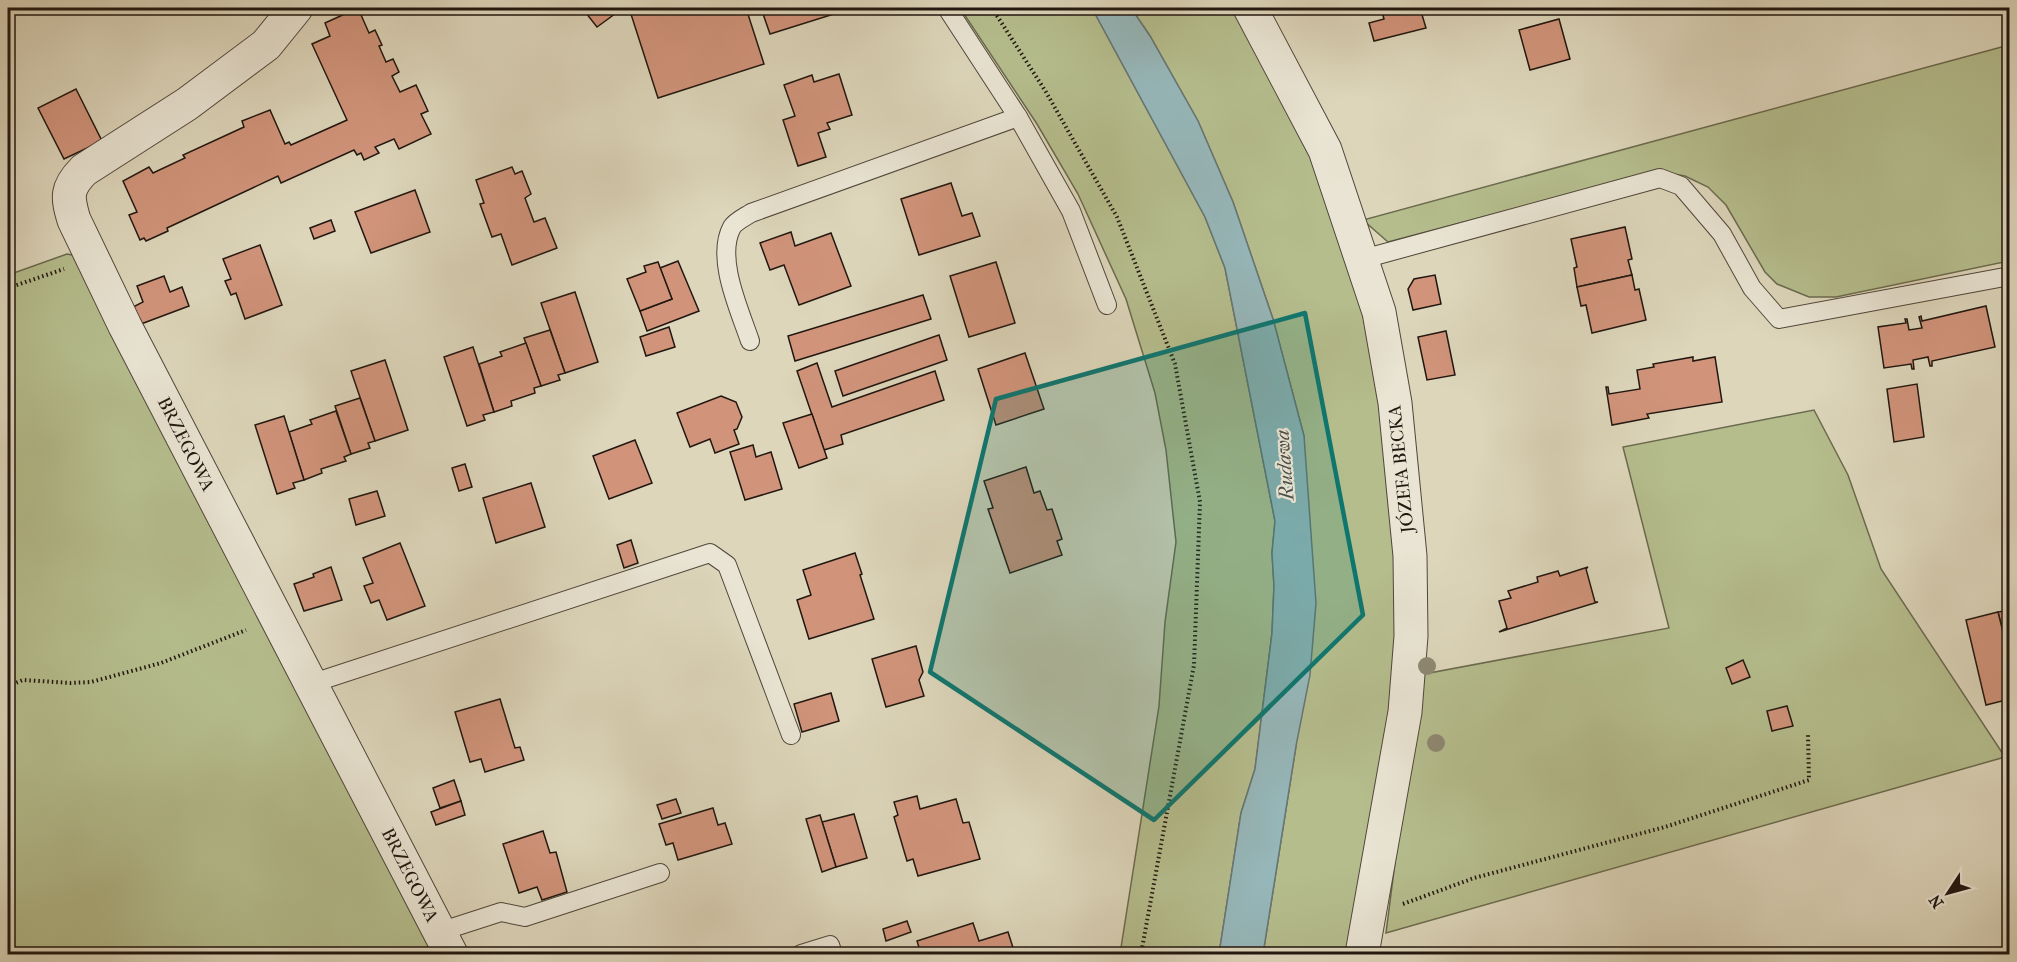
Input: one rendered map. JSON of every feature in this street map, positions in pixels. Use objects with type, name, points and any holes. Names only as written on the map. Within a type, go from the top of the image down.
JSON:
[{"type":"street","name":"BRZEGOWA","points":[[296,8],[266,45],[187,104],[84,170],[73,181],[69,194],[70,206],[74,220],[124,326],[445,943]]},
{"type":"street","name":"JÓZEFA BECKA","points":[[1250,8],[1325,150],[1379,312],[1395,403],[1410,556],[1411,636],[1405,712],[1362,954]]},
{"type":"lane","points":[[947,8],[1018,117],[1071,211],[1107,305]]},
{"type":"lane","points":[[750,341],[727,272],[727,242],[733,226],[751,213],[1018,117]]},
{"type":"lane","points":[[1363,259],[1660,178],[1682,186],[1722,234],[1752,288],[1779,319],[2010,276]]},
{"type":"lane","points":[[310,684],[710,553],[727,565],[791,735]]},
{"type":"lane","points":[[445,943],[501,912],[525,916],[660,873]]},
{"type":"lane","points":[[801,954],[830,945],[833,954]]},
{"type":"path","points":[[992,8],[1046,92],[1117,217],[1175,364],[1200,502],[1194,665],[1141,954]]},
{"type":"path","points":[[8,288],[93,259]]},
{"type":"path","points":[[8,686],[22,680],[91,682],[161,663],[233,636],[275,616]]},
{"type":"path","points":[[1369,916],[1474,878],[1665,827],[1809,780],[1808,735]]},
{"type":"highlighted area","points":[[1305,313],[1363,615],[1154,820],[930,672],[996,399]]},
{"type":"green space","points":[[960,8],[1092,8],[1205,217],[1225,268],[1275,521],[1272,553],[1274,586],[1272,633],[1255,769],[1241,813],[1219,954],[1120,954],[1159,706],[1165,622],[1176,542],[1166,450],[1155,393],[1126,299],[1078,194],[1037,124]]},
{"type":"green space","points":[[1131,8],[1241,8],[1324,170],[1385,398],[1400,653],[1357,954],[1263,954],[1296,746],[1304,436],[1273,319],[1233,202],[1198,121],[1150,36]]},
{"type":"green space","points":[[2009,45],[2009,261],[1836,297],[1809,297],[1777,284],[1765,272],[1726,205],[1708,187],[1685,176],[1657,171],[1388,242],[1363,220]]},
{"type":"green space","points":[[67,254],[93,259],[451,954],[8,954],[8,275]]},
{"type":"green space","points":[[1814,410],[1848,475],[1881,569],[2005,757],[1386,933],[1419,675],[1669,628],[1623,447]]},
{"type":"water","name":"Rudawa","points":[[1092,8],[1131,8],[1150,36],[1198,121],[1233,202],[1273,319],[1304,436],[1316,603],[1310,675],[1296,746],[1263,954],[1219,954],[1241,813],[1255,769],[1272,633],[1274,586],[1272,553],[1275,521],[1225,268],[1205,217]]},
{"type":"building","points":[[358,8],[369,33],[375,30],[386,62],[393,59],[399,72],[392,76],[400,92],[416,85],[428,111],[421,114],[431,134],[399,149],[394,139],[375,147],[379,153],[364,160],[361,153],[357,155],[354,150],[281,183],[278,176],[167,228],[168,231],[146,241],[144,238],[140,240],[129,215],[137,212],[123,181],[149,167],[153,173],[185,158],[183,155],[244,127],[242,121],[270,110],[285,144],[289,142],[291,145],[347,120],[312,44],[330,36],[325,23]]},
{"type":"building","points":[[582,8],[623,8],[597,27]]},
{"type":"building","points":[[629,8],[746,8],[764,64],[658,98]]},
{"type":"building","points":[[761,8],[853,8],[770,34]]},
{"type":"building","points":[[1381,8],[1420,8],[1426,28],[1374,41],[1369,23],[1384,19]]},
{"type":"building","points":[[1559,19],[1570,59],[1530,70],[1519,30]]},
{"type":"building","points":[[839,74],[852,115],[827,123],[830,129],[818,133],[826,157],[798,166],[783,120],[795,116],[784,85],[812,75],[814,82]]},
{"type":"building","points":[[76,89],[102,141],[64,159],[38,108]]},
{"type":"building","points":[[512,167],[515,174],[522,171],[531,194],[525,198],[534,222],[545,218],[557,248],[512,265],[501,234],[492,237],[480,204],[484,203],[476,180]]},
{"type":"building","points":[[951,183],[962,216],[972,213],[980,236],[919,255],[901,199]]},
{"type":"building","points":[[415,190],[430,232],[371,253],[355,212]]},
{"type":"building","points":[[331,220],[335,231],[314,239],[310,228]]},
{"type":"building","points":[[1625,227],[1632,259],[1628,260],[1632,275],[1577,287],[1574,268],[1577,267],[1571,239]]},
{"type":"building","points":[[791,232],[795,246],[831,233],[851,286],[799,305],[784,265],[770,270],[760,243]]},
{"type":"building","points":[[260,245],[282,305],[245,319],[236,293],[231,295],[225,281],[231,279],[223,259]]},
{"type":"building","points":[[678,261],[699,311],[647,331],[640,311],[672,299],[660,268]]},
{"type":"building","points":[[658,262],[672,299],[640,311],[627,279],[646,272],[644,266]]},
{"type":"building","points":[[996,262],[1015,323],[969,337],[950,276]]},
{"type":"building","points":[[1435,275],[1441,304],[1413,310],[1408,289],[1414,279]]},
{"type":"building","points":[[1632,275],[1635,290],[1639,289],[1646,320],[1592,333],[1586,305],[1581,306],[1577,287]]},
{"type":"building","points":[[164,276],[170,292],[182,287],[189,306],[141,324],[133,307],[143,302],[137,286]]},
{"type":"building","points":[[575,292],[598,362],[565,373],[541,303]]},
{"type":"building","points":[[923,295],[931,319],[795,361],[788,336]]},
{"type":"building","points":[[1986,306],[1995,347],[1932,361],[1932,366],[1930,366],[1928,357],[1913,360],[1914,369],[1911,364],[1884,368],[1878,327],[1906,323],[1905,319],[1907,319],[1909,330],[1922,328],[1919,317],[1921,316],[1922,321]]},
{"type":"building","points":[[669,327],[675,347],[646,356],[640,337]]},
{"type":"building","points":[[550,330],[565,373],[558,375],[560,380],[541,386],[524,338]]},
{"type":"building","points":[[1446,331],[1455,375],[1427,380],[1418,337]]},
{"type":"building","points":[[939,335],[947,360],[843,396],[835,371]]},
{"type":"building","points":[[526,343],[541,386],[534,388],[535,393],[511,401],[512,406],[494,412],[479,364],[502,356],[500,352]]},
{"type":"building","points":[[473,347],[494,412],[483,415],[485,420],[467,426],[444,357]]},
{"type":"building","points":[[1025,353],[1044,409],[996,425],[978,369]]},
{"type":"building","points":[[1693,357],[1693,361],[1715,357],[1722,402],[1647,414],[1649,418],[1612,425],[1606,387],[1608,387],[1609,394],[1640,389],[1637,370],[1654,367],[1653,364]]},
{"type":"building","points":[[385,360],[408,430],[375,441],[351,371]]},
{"type":"building","points":[[817,363],[832,407],[935,371],[944,400],[841,435],[843,444],[824,450],[797,371]]},
{"type":"building","points":[[1917,384],[1924,437],[1894,442],[1887,389]]},
{"type":"building","points":[[721,396],[736,402],[742,417],[737,429],[734,430],[739,444],[715,453],[710,439],[690,447],[677,413]]},
{"type":"building","points":[[360,398],[375,441],[368,443],[370,448],[351,454],[335,406]]},
{"type":"building","points":[[336,411],[351,454],[344,457],[346,461],[321,469],[322,473],[304,480],[289,432],[312,424],[310,420]]},
{"type":"building","points":[[812,414],[827,458],[799,468],[783,423]]},
{"type":"building","points":[[284,416],[304,480],[293,483],[295,488],[277,494],[255,425]]},
{"type":"building","points":[[635,440],[652,483],[609,499],[593,456]]},
{"type":"building","points":[[753,445],[756,457],[771,452],[782,489],[745,500],[730,452]]},
{"type":"building","points":[[465,464],[472,487],[459,491],[452,468]]},
{"type":"building","points":[[1026,467],[1034,493],[1040,491],[1047,510],[1052,509],[1062,539],[1057,541],[1062,555],[1010,573],[988,509],[993,508],[984,481]]},
{"type":"building","points":[[531,483],[545,527],[496,543],[483,498]]},
{"type":"building","points":[[377,491],[385,516],[356,525],[349,499]]},
{"type":"building","points":[[631,540],[638,563],[624,568],[617,545]]},
{"type":"building","points":[[400,543],[425,606],[387,620],[379,600],[371,603],[364,586],[373,583],[363,558]]},
{"type":"building","points":[[855,553],[874,619],[809,639],[797,600],[811,595],[803,570]]},
{"type":"building","points":[[331,567],[342,600],[304,611],[294,584],[314,577],[313,574]]},
{"type":"building","points":[[1588,567],[1586,569],[1595,602],[1598,602],[1499,632],[1507,628],[1499,601],[1511,598],[1508,591],[1538,582],[1537,577],[1558,571],[1560,576]]},
{"type":"building","points":[[2010,610],[2010,660],[1998,612]]},
{"type":"building","points":[[1998,612],[2010,660],[2010,699],[1986,705],[1966,620]]},
{"type":"building","points":[[916,646],[923,672],[919,680],[924,696],[886,707],[872,659]]},
{"type":"building","points":[[1743,660],[1750,677],[1732,684],[1726,668]]},
{"type":"building","points":[[831,693],[839,721],[802,732],[794,704]]},
{"type":"building","points":[[500,699],[515,748],[520,747],[524,760],[485,772],[481,759],[470,762],[455,712]]},
{"type":"building","points":[[1787,706],[1793,726],[1772,731],[1767,711]]},
{"type":"building","points":[[454,780],[461,801],[440,808],[433,788]]},
{"type":"building","points":[[917,796],[920,809],[956,799],[963,823],[969,822],[980,859],[918,876],[913,859],[907,861],[894,817],[898,815],[894,802]]},
{"type":"building","points":[[676,799],[681,813],[662,819],[657,805]]},
{"type":"building","points":[[461,801],[465,815],[436,825],[431,812]]},
{"type":"building","points":[[713,808],[718,825],[725,823],[732,844],[678,860],[673,843],[666,845],[659,824]]},
{"type":"building","points":[[854,814],[867,858],[836,867],[822,822]]},
{"type":"building","points":[[820,815],[836,867],[822,872],[806,819]]},
{"type":"building","points":[[543,831],[550,853],[556,852],[567,892],[542,900],[537,887],[519,893],[503,844]]},
{"type":"building","points":[[907,921],[911,932],[886,941],[883,929]]},
{"type":"building","points":[[973,923],[979,941],[1008,932],[1015,954],[921,954],[917,941]]}]
